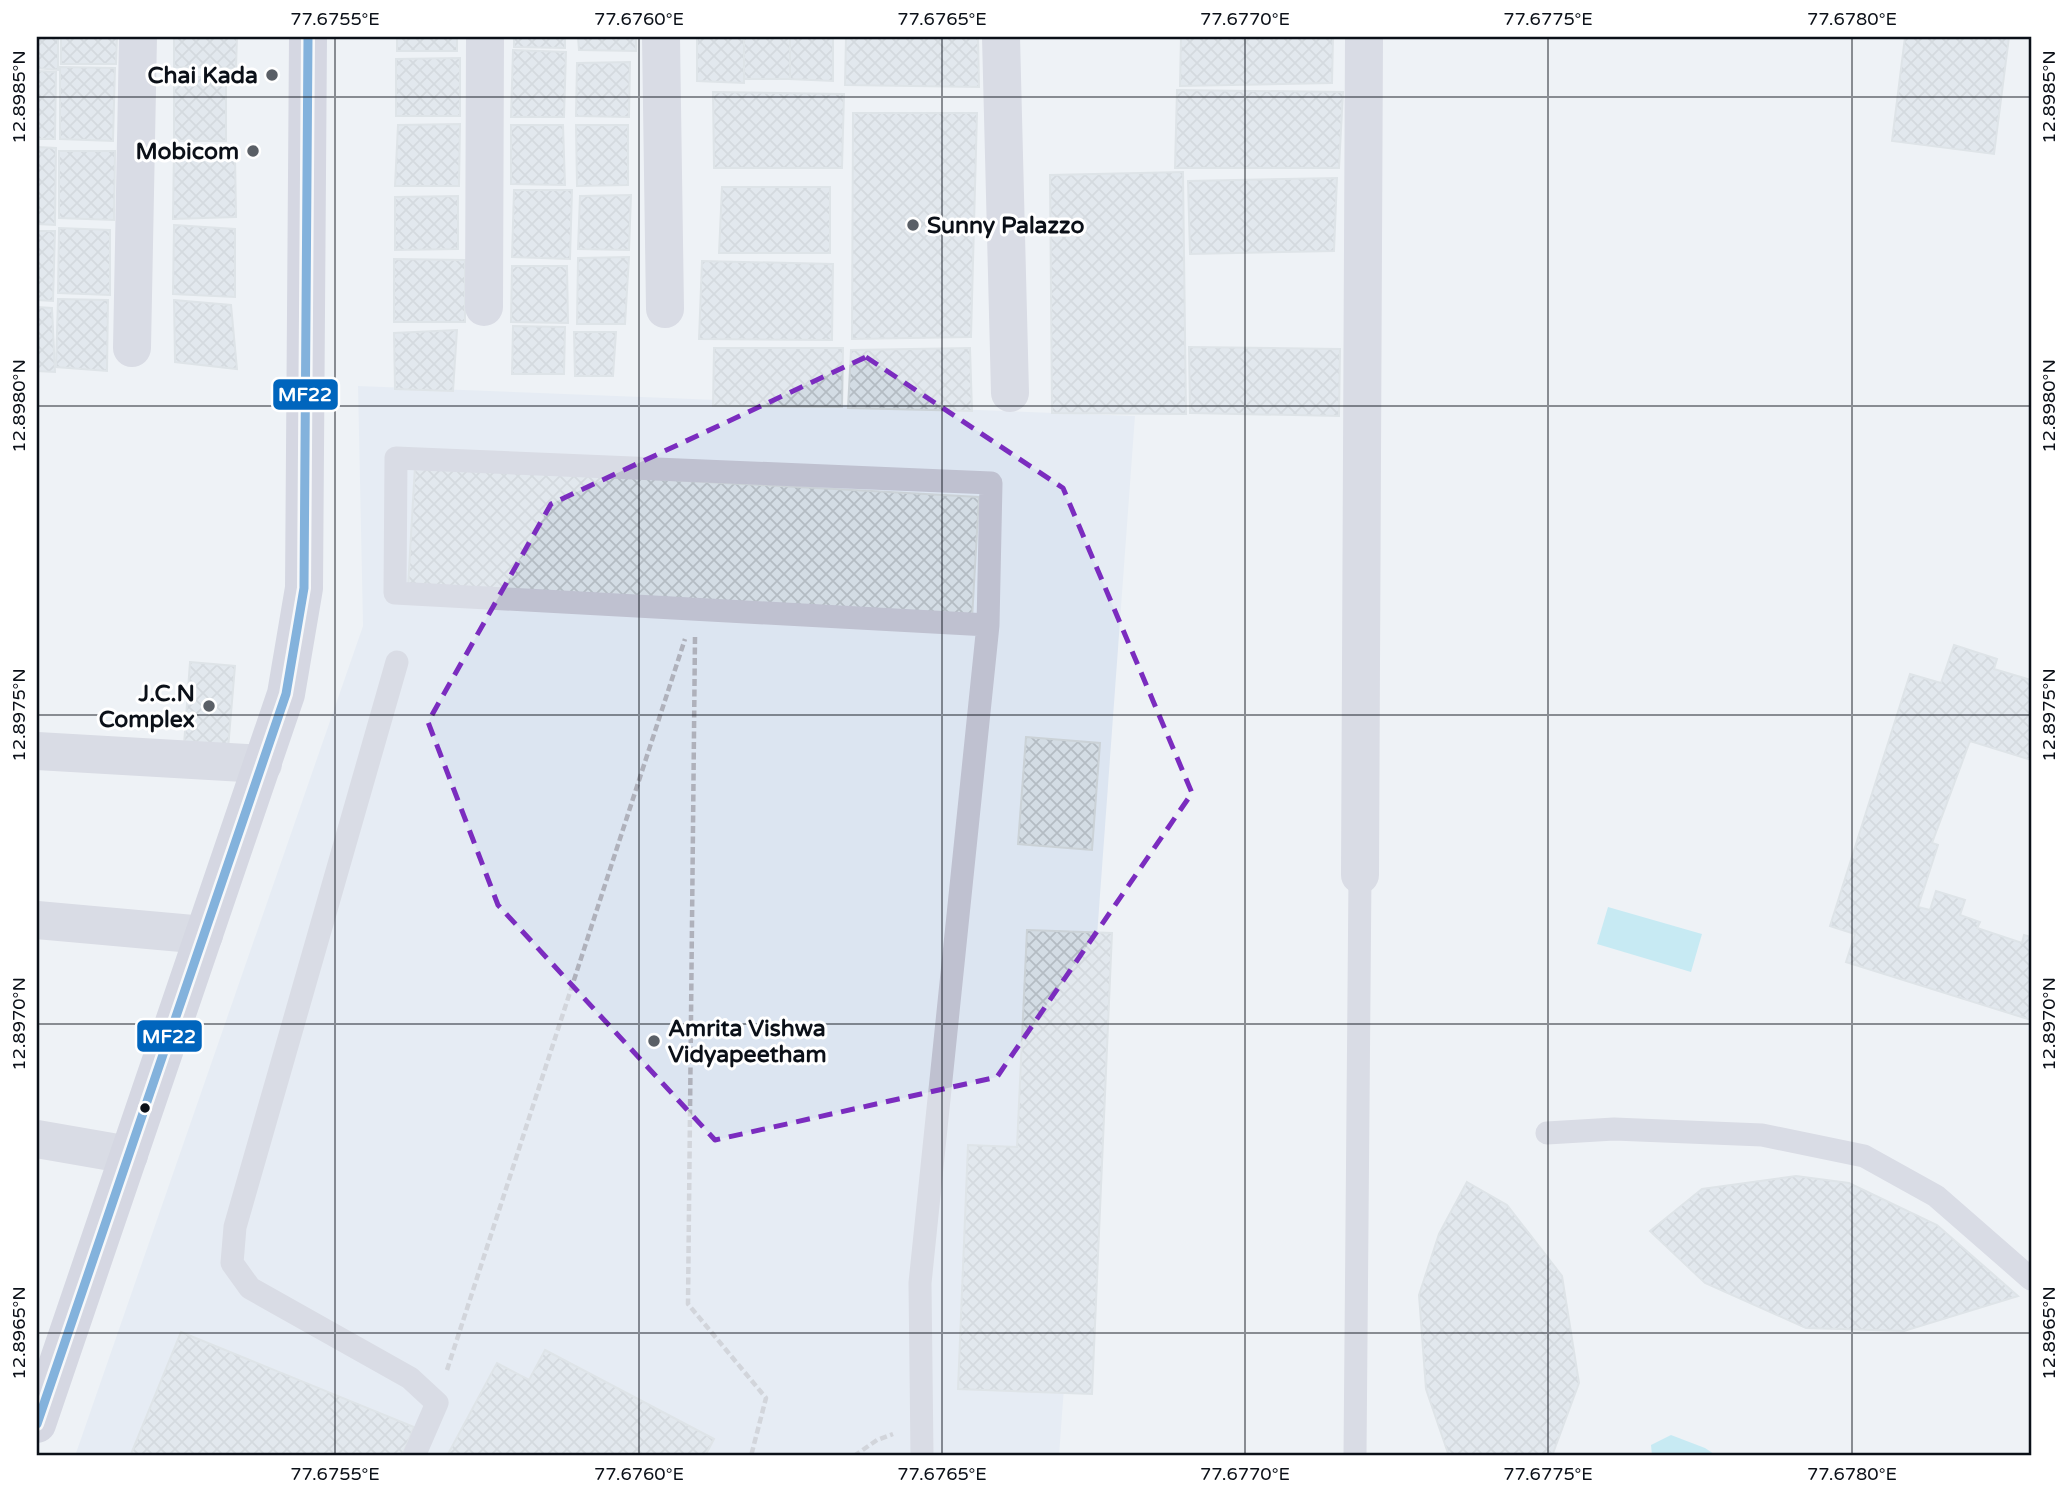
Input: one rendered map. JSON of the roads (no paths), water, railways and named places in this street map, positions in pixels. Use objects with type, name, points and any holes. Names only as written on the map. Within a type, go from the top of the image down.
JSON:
[{"type":"main road","points":[[37,1423],[286,694],[304,588],[308,37]]},
{"type":"street","points":[[132,348],[138,37]]},
{"type":"street","points":[[484,307],[485,37]]},
{"type":"street","points":[[661,37],[665,309]]},
{"type":"street","points":[[1001,37],[1010,393]]},
{"type":"street","points":[[1360,875],[1364,37]]},
{"type":"street","points":[[37,751],[262,764]]},
{"type":"street","points":[[37,920],[204,935]]},
{"type":"street","points":[[37,1139],[128,1155]]},
{"type":"lane","points":[[922,1456],[920,1283],[988,625],[991,482],[396,458],[395,593],[988,625]]},
{"type":"lane","points":[[397,662],[235,1227],[232,1263],[250,1287],[410,1378],[437,1403],[414,1456]]},
{"type":"lane","points":[[1355,1456],[1360,875]]},
{"type":"lane","points":[[1547,1133],[1615,1129],[1762,1135],[1864,1156],[1936,1196],[2031,1279]]},
{"type":"water","points":[[1608,907],[1702,934],[1691,972],[1597,944]]},
{"type":"water","points":[[1671,1435],[1705,1448],[1717,1456],[1652,1456],[1651,1445]]},
{"type":"place","name":"Chai Kada","points":[[272,75]]},
{"type":"place","name":"Mobicom","points":[[253,151]]},
{"type":"place","name":"Sunny Palazzo","points":[[913,225]]},
{"type":"place","name":"J.C.N Complex","points":[[209,706]]},
{"type":"place","name":"Amrita Vishwa Vidyapeetham","points":[[654,1041]]}]
